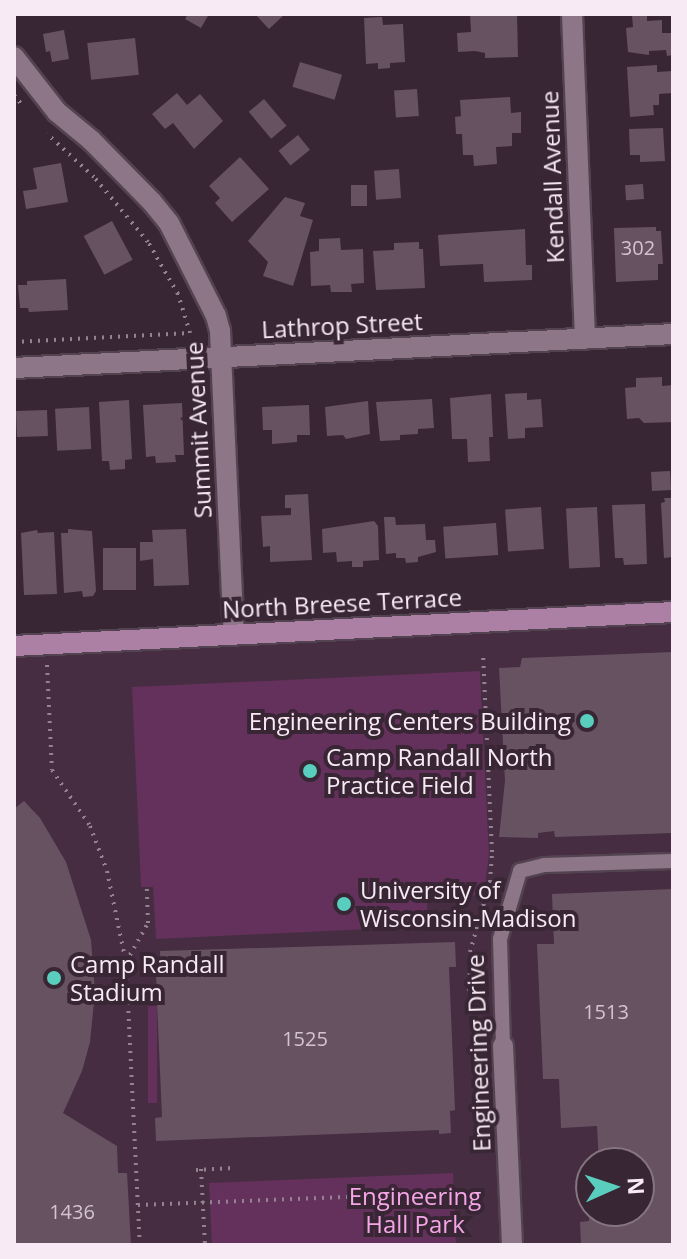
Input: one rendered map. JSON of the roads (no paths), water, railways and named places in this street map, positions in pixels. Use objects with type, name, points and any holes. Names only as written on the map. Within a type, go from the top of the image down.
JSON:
[{"type":"street","name":"Kendall Avenue","points":[[572,14],[585,339]]},
{"type":"street","name":"Summit Avenue","points":[[14,57],[57,112],[134,182],[169,223],[216,316],[234,634]]},
{"type":"street","name":"Lathrop Street","points":[[14,368],[673,334]]},
{"type":"street","name":"North Breese Terrace","points":[[14,646],[673,612]]},
{"type":"street","name":"Engineering Drive","points":[[503,1046],[512,1245]]},
{"type":"lane","name":"Engineering Drive","points":[[503,1046],[500,939],[520,871],[544,865],[673,861]]},
{"type":"place","name":"Engineering Centers Building","points":[[587,721]]},
{"type":"place","name":"Camp Randall North Practice Field","points":[[310,771]]},
{"type":"place","name":"University of Wisconsin-Madison","points":[[344,904]]},
{"type":"place","name":"Camp Randall Stadium","points":[[54,978]]},
{"type":"park label","name":"Engineering Hall Park","points":[[415,1210]]}]
